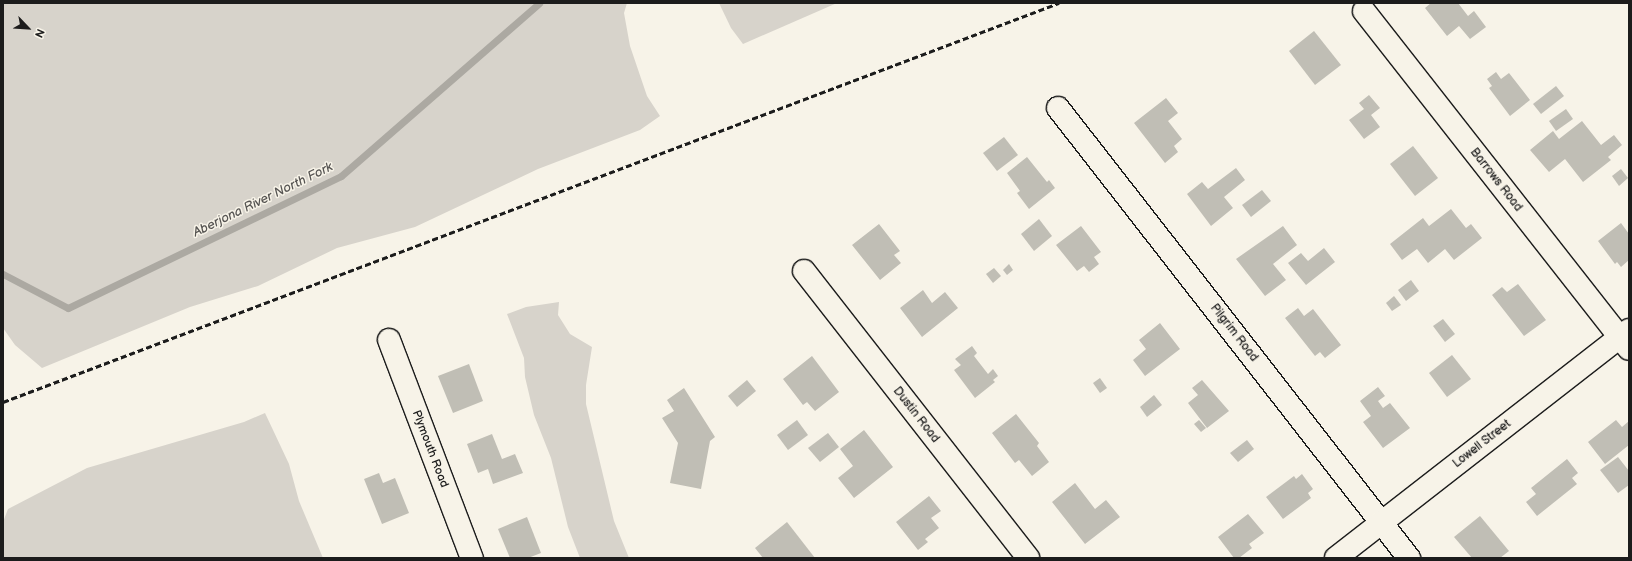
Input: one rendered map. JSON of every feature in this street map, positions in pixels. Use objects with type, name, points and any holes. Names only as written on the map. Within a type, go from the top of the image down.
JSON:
[{"type":"street","name":"Barrows Road","points":[[1364,11],[1626,339]]},
{"type":"street","name":"Pilgrim Road","points":[[1058,108],[1409,558]]},
{"type":"street","name":"Dustin Road","points":[[804,271],[1028,558]]},
{"type":"street","name":"Lowell Street","points":[[1336,558],[1626,339]]},
{"type":"street","name":"Plymouth Road","points":[[389,340],[472,558]]},
{"type":"shaded area","points":[[3,3],[627,3],[624,13],[630,46],[647,96],[660,116],[640,130],[538,169],[415,227],[337,248],[258,286],[190,307],[42,368],[15,345],[3,328]]},
{"type":"shaded area","points":[[719,3],[837,3],[743,44],[731,28]]},
{"type":"shaded area","points":[[559,302],[558,315],[570,334],[592,347],[586,385],[586,404],[614,521],[629,558],[580,558],[568,527],[551,458],[534,415],[525,377],[524,358],[507,314],[526,307]]},
{"type":"shaded area","points":[[265,413],[289,464],[299,501],[323,558],[3,558],[3,522],[8,509],[87,468],[244,422]]},
{"type":"building","points":[[1431,3],[1458,3],[1468,16],[1474,11],[1486,27],[1470,39],[1459,26],[1447,36],[1425,8]]},
{"type":"building","points":[[1314,31],[1341,65],[1315,85],[1289,51]]},
{"type":"building","points":[[1496,72],[1501,79],[1509,73],[1530,100],[1510,116],[1489,88],[1492,86],[1487,79]]},
{"type":"building","points":[[1556,86],[1564,96],[1541,114],[1533,104]]},
{"type":"building","points":[[1369,95],[1380,108],[1371,115],[1380,127],[1364,139],[1349,120],[1364,109],[1359,103]]},
{"type":"building","points":[[1166,98],[1178,113],[1168,121],[1182,139],[1174,146],[1178,152],[1165,163],[1134,123]]},
{"type":"building","points":[[1566,109],[1573,119],[1556,131],[1549,121]]},
{"type":"building","points":[[1582,121],[1601,145],[1614,135],[1622,145],[1608,157],[1611,160],[1583,182],[1565,159],[1549,172],[1530,150],[1553,131],[1559,139]]},
{"type":"building","points":[[1004,137],[1018,155],[997,171],[983,153]]},
{"type":"building","points":[[1413,146],[1438,178],[1415,196],[1390,164]]},
{"type":"building","points":[[1027,157],[1047,182],[1049,180],[1055,188],[1029,209],[1017,193],[1020,191],[1007,173]]},
{"type":"building","points":[[1236,168],[1245,180],[1224,197],[1233,208],[1211,226],[1187,194],[1202,182],[1208,189]]},
{"type":"building","points":[[1621,169],[1628,178],[1619,186],[1612,176]]},
{"type":"building","points":[[1262,190],[1271,201],[1251,217],[1242,205]]},
{"type":"building","points":[[1451,209],[1466,228],[1471,224],[1482,238],[1454,260],[1445,249],[1428,263],[1417,249],[1402,260],[1390,244],[1423,218],[1429,226]]},
{"type":"building","points":[[1039,219],[1052,236],[1034,251],[1021,234]]},
{"type":"building","points":[[1621,223],[1629,234],[1629,260],[1621,267],[1617,262],[1615,264],[1598,241]]},
{"type":"building","points":[[879,224],[900,251],[894,255],[901,263],[880,280],[852,245]]},
{"type":"building","points":[[1081,226],[1101,252],[1094,257],[1099,264],[1089,272],[1084,266],[1077,271],[1056,245]]},
{"type":"building","points":[[1283,226],[1297,245],[1273,264],[1286,280],[1265,296],[1236,259]]},
{"type":"building","points":[[1324,248],[1335,262],[1306,285],[1288,263],[1301,253],[1308,261]]},
{"type":"building","points":[[1009,264],[1013,270],[1007,275],[1003,270]]},
{"type":"building","points":[[994,268],[1001,276],[993,283],[986,274]]},
{"type":"building","points":[[1411,280],[1419,291],[1406,301],[1398,290]]},
{"type":"building","points":[[1518,284],[1546,320],[1524,336],[1492,295],[1502,287],[1507,292]]},
{"type":"building","points":[[923,290],[932,303],[945,292],[958,308],[922,337],[900,308]]},
{"type":"building","points":[[1394,296],[1401,305],[1392,311],[1386,303]]},
{"type":"building","points":[[1298,308],[1304,316],[1313,309],[1341,345],[1325,358],[1320,352],[1315,356],[1285,318]]},
{"type":"building","points":[[1443,319],[1455,334],[1445,342],[1433,326]]},
{"type":"building","points":[[1160,323],[1180,349],[1145,376],[1133,360],[1146,349],[1139,340]]},
{"type":"building","points":[[972,346],[977,353],[974,356],[988,374],[993,369],[998,376],[993,380],[995,382],[975,398],[954,370],[961,365],[955,359]]},
{"type":"building","points":[[1452,355],[1471,379],[1447,397],[1429,373]]},
{"type":"building","points":[[812,356],[839,392],[815,411],[807,402],[803,405],[783,379]]},
{"type":"building","points":[[469,364],[483,401],[453,413],[438,376]]},
{"type":"building","points":[[1100,378],[1107,388],[1100,393],[1093,383]]},
{"type":"building","points":[[747,380],[756,391],[737,407],[728,396]]},
{"type":"building","points":[[1202,380],[1229,411],[1207,428],[1188,403],[1198,395],[1192,388]]},
{"type":"building","points":[[1378,387],[1385,396],[1378,401],[1383,408],[1390,403],[1410,428],[1383,448],[1363,422],[1371,416],[1360,401]]},
{"type":"building","points":[[684,388],[715,437],[710,441],[701,489],[670,483],[678,443],[662,418],[674,411],[667,400]]},
{"type":"building","points":[[1154,395],[1162,405],[1147,417],[1140,407]]},
{"type":"building","points":[[1016,414],[1039,443],[1037,446],[1049,462],[1032,476],[1019,460],[1015,463],[992,433]]},
{"type":"building","points":[[797,420],[808,435],[788,450],[777,435]]},
{"type":"building","points":[[1199,420],[1206,428],[1201,432],[1194,424]]},
{"type":"building","points":[[1616,420],[1622,427],[1629,421],[1629,445],[1605,464],[1588,442]]},
{"type":"building","points":[[864,430],[893,467],[854,498],[838,478],[853,466],[840,449]]},
{"type":"building","points":[[828,433],[839,447],[820,462],[808,448]]},
{"type":"building","points":[[492,434],[502,459],[515,454],[523,473],[493,484],[488,469],[478,473],[467,444]]},
{"type":"building","points":[[1247,440],[1254,449],[1238,462],[1230,453]]},
{"type":"building","points":[[1618,457],[1629,471],[1629,485],[1618,493],[1600,470]]},
{"type":"building","points":[[1567,459],[1578,473],[1572,478],[1577,484],[1537,516],[1526,502],[1536,494],[1531,488]]},
{"type":"building","points":[[379,473],[383,483],[395,478],[409,513],[382,524],[364,479]]},
{"type":"building","points":[[1302,474],[1313,489],[1308,493],[1311,498],[1283,519],[1266,497],[1294,476],[1296,479]]},
{"type":"building","points":[[1075,483],[1095,509],[1106,500],[1120,517],[1085,544],[1052,502]]},
{"type":"building","points":[[929,496],[941,511],[931,518],[939,528],[925,539],[928,542],[918,550],[896,522]]},
{"type":"building","points":[[1248,514],[1264,533],[1249,544],[1252,548],[1239,558],[1234,558],[1218,537]]},
{"type":"building","points":[[1480,516],[1509,551],[1500,558],[1472,558],[1454,537]]},
{"type":"building","points":[[527,517],[541,553],[528,558],[510,558],[498,529]]},
{"type":"building","points":[[787,522],[815,558],[763,558],[755,548]]},
{"type":"waterway","name":"Aberjona River North Fork","points":[[3,274],[68,308],[341,176],[539,3]]},
{"type":"railway","points":[[3,402],[1059,3]]}]
